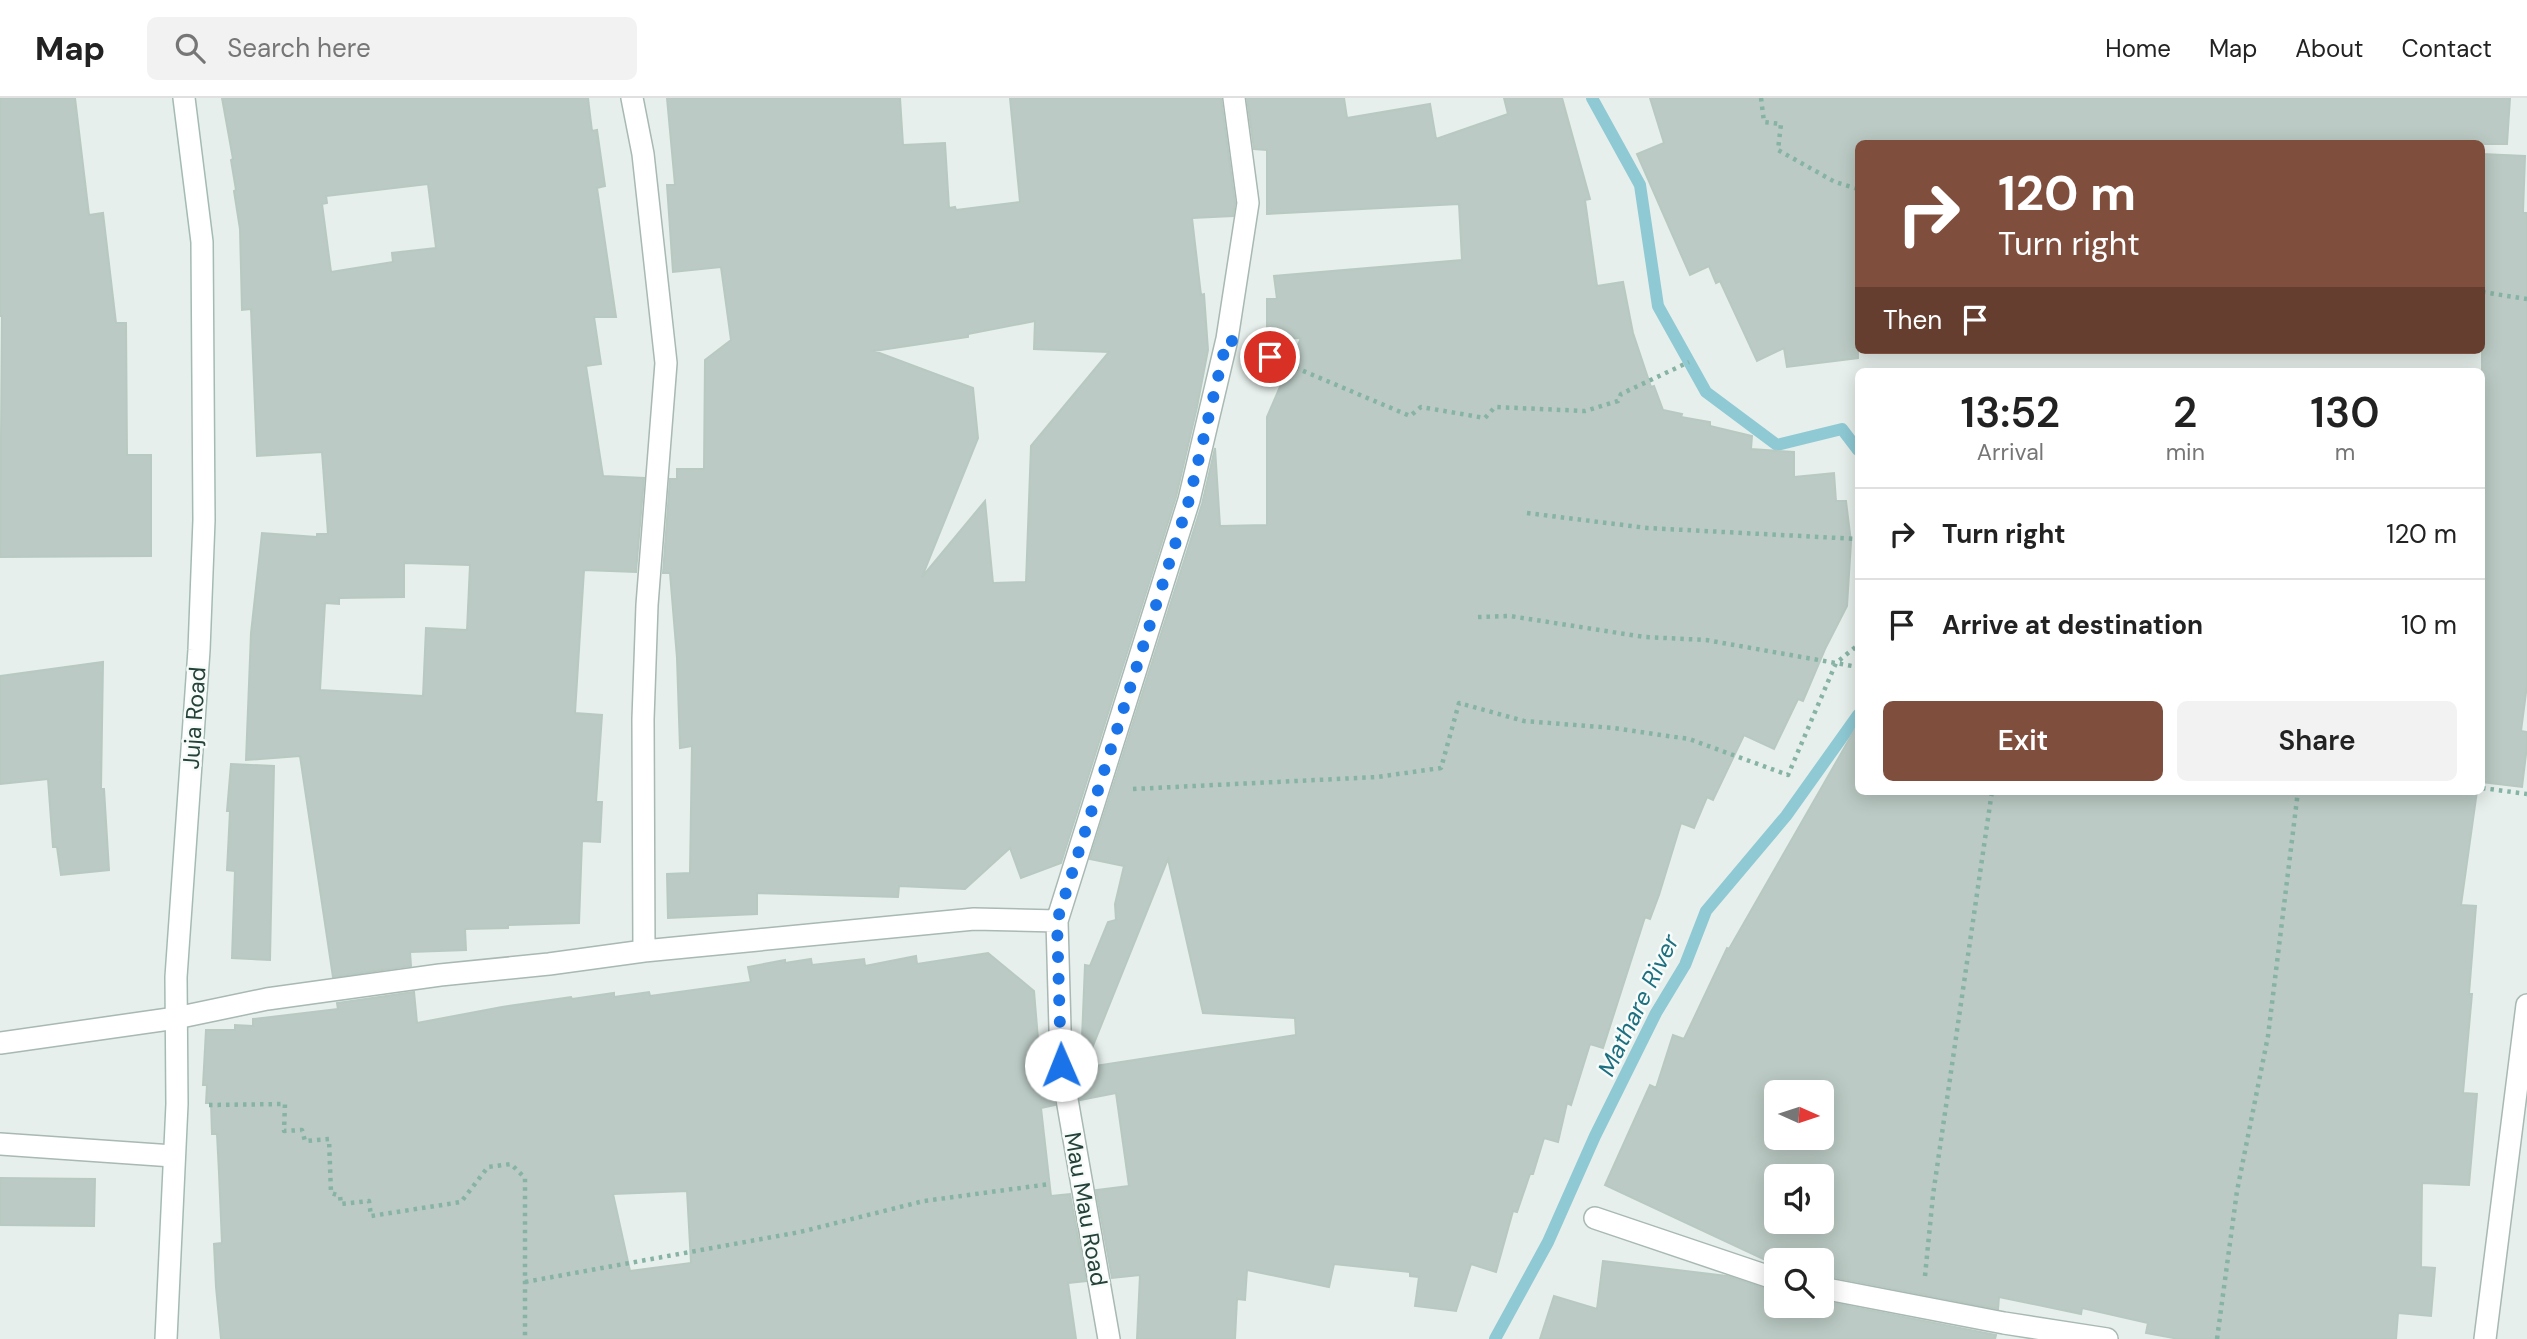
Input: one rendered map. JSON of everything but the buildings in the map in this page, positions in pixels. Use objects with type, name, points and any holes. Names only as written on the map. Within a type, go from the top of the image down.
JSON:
[{"type":"street","name":"Juja Road","points":[[166,1339],[177,1104],[176,1018],[199,650],[204,493],[202,242],[184,98]]},
{"type":"street","points":[[632,98],[643,154],[666,363],[647,604],[643,719],[645,951]]},
{"type":"street","name":"Mau Mau Road","points":[[1109,1339],[1061,1065],[1057,921],[1189,500],[1227,339],[1248,203],[1234,98]]},
{"type":"street","points":[[0,1043],[176,1018],[293,995],[645,951],[974,919],[1057,921]]},
{"type":"street","points":[[2485,1339],[2527,1005]]},
{"type":"street","points":[[0,1144],[173,1156]]},
{"type":"street","points":[[1595,1217],[1764,1275]]},
{"type":"street","points":[[1834,1290],[2107,1339]]},
{"type":"path","points":[[1761,98],[1764,122],[1781,124],[1778,150],[1835,182],[1855,188]]},
{"type":"path","points":[[2485,292],[2527,299]]},
{"type":"path","points":[[1227,339],[1410,416],[1421,407],[1485,418],[1495,407],[1585,411],[1618,401],[1621,394],[1689,362]]},
{"type":"path","points":[[1527,513],[1647,528],[1855,539]]},
{"type":"path","points":[[1478,617],[1510,616],[1644,636],[1706,640],[1855,666]]},
{"type":"path","points":[[1100,788],[1377,777],[1441,768],[1459,703],[1524,721],[1613,728],[1689,739],[1788,775],[1836,663],[1855,647]]},
{"type":"path","points":[[2485,788],[2527,794]]},
{"type":"path","points":[[1922,1307],[1933,1195],[1991,795]]},
{"type":"path","points":[[2217,1339],[2237,1191],[2268,1036],[2298,795]]},
{"type":"path","points":[[177,1104],[285,1104],[284,1131],[302,1130],[305,1141],[329,1139],[331,1193],[340,1196],[341,1204],[369,1201],[371,1216],[461,1202],[488,1167],[511,1164],[525,1178],[525,1339]]},
{"type":"path","points":[[525,1282],[800,1232],[924,1201],[1082,1180]]},
{"type":"waterway","name":"Mathare River","points":[[1592,98],[1640,185],[1658,306],[1706,392],[1777,445],[1842,429],[1855,446]]},
{"type":"waterway","name":"Mathare River","points":[[1495,1339],[1548,1242],[1595,1136],[1656,1013],[1685,965],[1706,911],[1786,816],[1855,719]]},
{"type":"route","points":[[1061,1065],[1057,921],[1189,500],[1227,339],[1270,357]]}]
